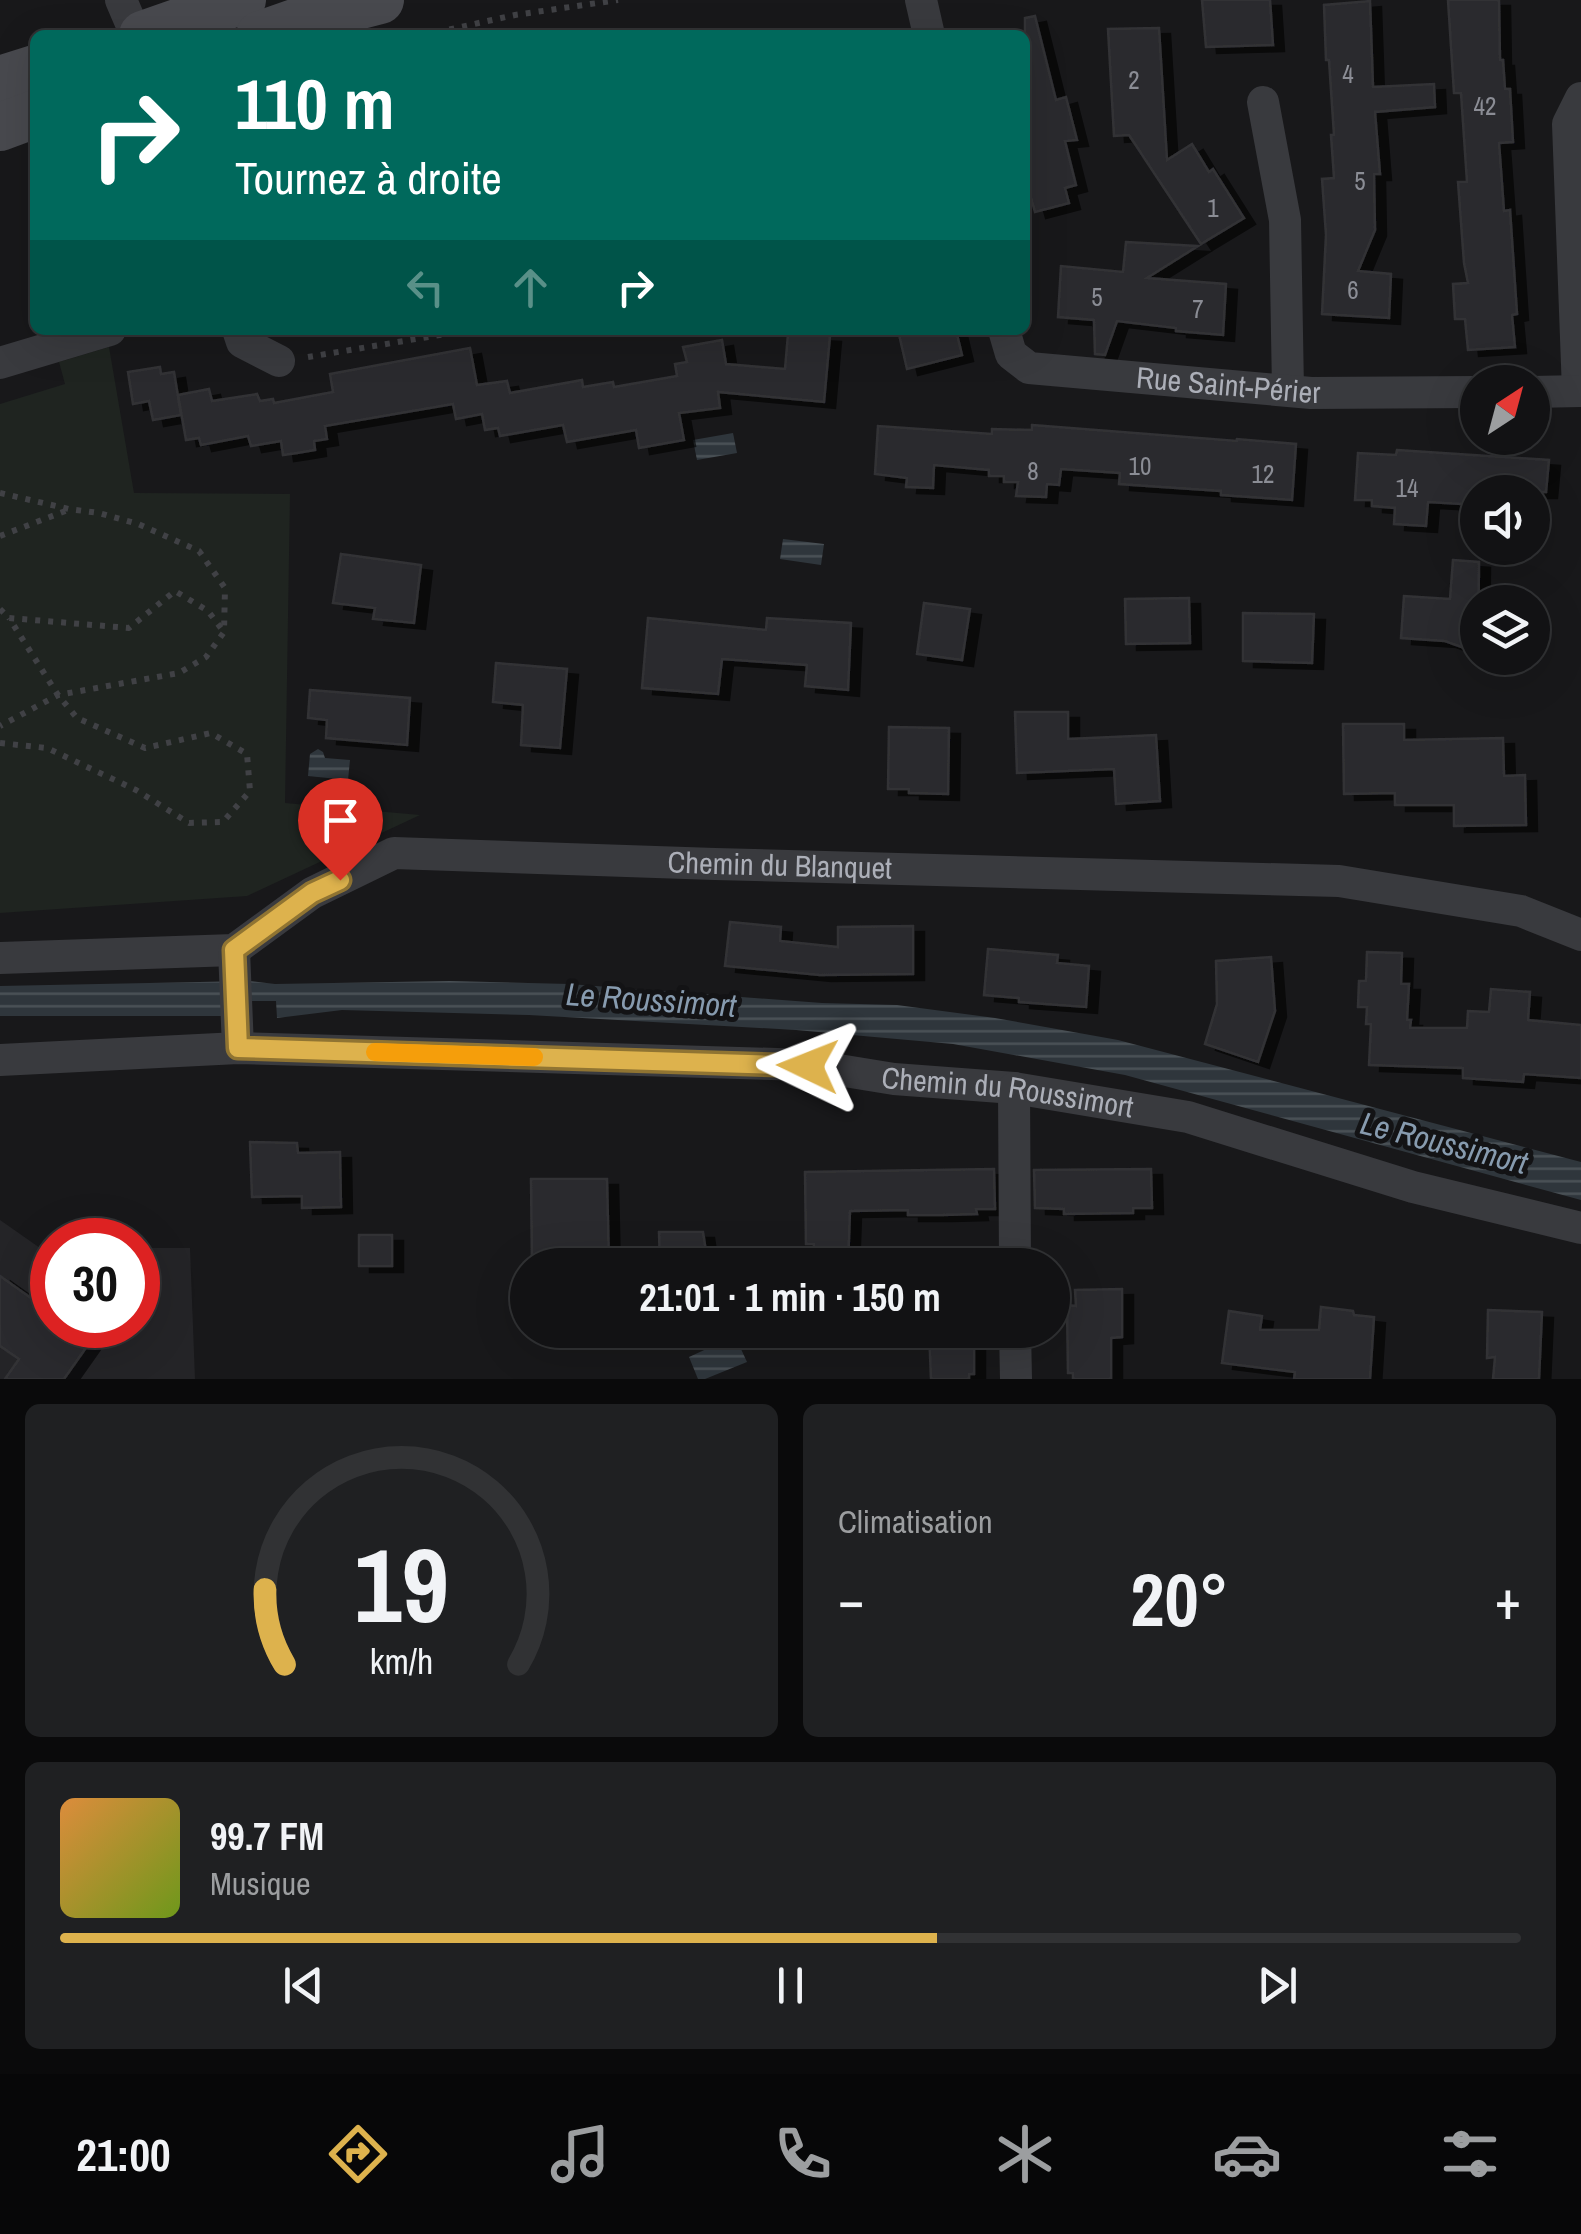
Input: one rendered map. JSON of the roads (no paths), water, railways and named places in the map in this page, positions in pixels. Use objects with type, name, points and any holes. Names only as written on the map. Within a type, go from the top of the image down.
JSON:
[{"type":"main road","points":[[158,30],[242,0]]},
{"type":"main road","points":[[274,30],[380,0]]},
{"type":"main road","points":[[0,80],[30,71]]},
{"type":"main road","points":[[0,127],[30,116]]},
{"type":"street","points":[[121,0],[134,30]]},
{"type":"street","points":[[921,0],[928,30]]},
{"type":"street","points":[[1550,392],[1580,391],[1568,124],[1581,98]]},
{"type":"street","points":[[1263,102],[1285,220],[1288,390]]},
{"type":"street","points":[[0,363],[93,335]]},
{"type":"street","points":[[240,335],[242,342],[279,361]]},
{"type":"street","name":"Rue Saint-Périer","points":[[1005,335],[1011,354],[1029,368],[1311,393],[1460,392]]},
{"type":"street","name":"Chemin du Blanquet","points":[[234,950],[312,893],[394,853],[1339,881],[1520,911],[1581,935]]},
{"type":"street","points":[[0,958],[234,950],[238,1048]]},
{"type":"street","name":"Chemin du Roussimort","points":[[0,1060],[238,1048],[808,1066],[894,1079],[1014,1088],[1188,1118],[1413,1188],[1581,1228]]},
{"type":"street","points":[[1014,1088],[1015,1248]]},
{"type":"street","points":[[1015,1348],[1016,1379]]},
{"type":"water","points":[[733,433],[737,453],[697,460],[693,440]]},
{"type":"water","points":[[783,539],[824,544],[821,565],[780,559]]},
{"type":"water","points":[[318,749],[325,758],[350,760],[348,780],[308,776],[310,754]]},
{"type":"water","name":"Le Roussimort","points":[[249,981],[569,984],[897,1005],[995,1018],[1118,1040],[1581,1162],[1581,1200],[1125,1075],[953,1044],[796,1030],[529,1015],[342,1010],[277,1018],[276,1001],[250,1001],[221,1016],[0,1016],[0,986]]},
{"type":"water","points":[[709,1348],[741,1348],[747,1362],[698,1379],[689,1357]]}]
